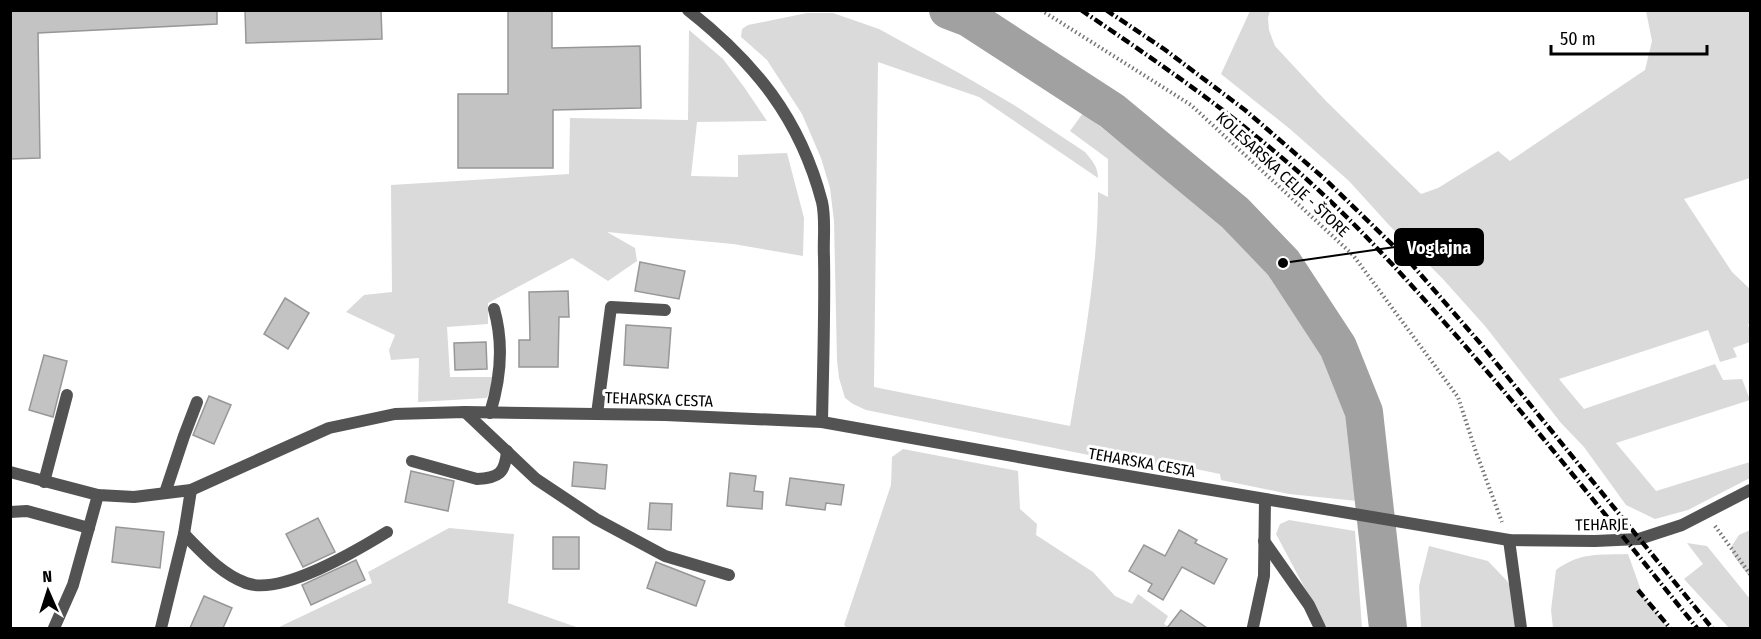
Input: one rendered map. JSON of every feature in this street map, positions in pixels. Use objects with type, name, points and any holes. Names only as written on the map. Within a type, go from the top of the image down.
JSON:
[{"type":"street","points":[[688,10],[714,31],[751,67],[784,110],[806,158],[822,204],[825,310],[822,422]]},
{"type":"street","points":[[597,414],[611,307],[665,310]]},
{"type":"street","points":[[490,413],[497,386],[501,341],[494,309]]},
{"type":"street","points":[[44,482],[67,394]]},
{"type":"street","points":[[165,493],[183,436],[197,402]]},
{"type":"street","points":[[465,412],[536,479],[596,519],[665,556],[729,575]]},
{"type":"street","name":"TEHARSKA CESTA","points":[[10,472],[98,495],[134,497],[191,490],[329,428],[395,414],[465,412],[665,415],[822,422],[1265,500],[1444,528]]},
{"type":"street","points":[[412,461],[477,479],[487,478],[498,474],[505,467],[507,451]]},
{"type":"street","name":"TEHARJE","points":[[1444,528],[1509,540],[1595,542],[1640,539],[1682,525],[1750,489]]},
{"type":"street","points":[[161,628],[184,534],[191,490]]},
{"type":"street","points":[[54,628],[73,585],[98,495]]},
{"type":"street","points":[[1252,628],[1264,576],[1265,500]]},
{"type":"street","points":[[10,513],[27,511],[89,528]]},
{"type":"street","points":[[184,534],[228,574],[248,584],[273,586],[355,552],[387,532]]},
{"type":"street","points":[[1509,540],[1521,628]]},
{"type":"street","points":[[1264,541],[1309,605],[1320,628]]},
{"type":"path","name":"KOLESARSKA CELJE - ŠTORE","points":[[1041,10],[1191,105],[1353,255],[1458,397],[1509,540]]},
{"type":"path","points":[[1706,513],[1750,574]]},
{"type":"shaded area","points":[[1250,11],[1270,11],[1269,30],[1275,46],[1326,101],[1421,194],[1438,188],[1498,151],[1510,161],[1645,70],[1652,41],[1646,11],[1750,11],[1750,178],[1684,199],[1732,272],[1750,289],[1750,322],[1748,325],[1750,342],[1733,348],[1737,357],[1720,362],[1708,330],[1559,379],[1584,409],[1715,364],[1723,380],[1742,379],[1750,400],[1616,443],[1656,491],[1750,462],[1750,478],[1688,510],[1655,519],[1626,505],[1584,447],[1561,423],[1485,326],[1442,278],[1349,181],[1290,129],[1221,74]]},
{"type":"shaded area","points":[[807,13],[833,13],[879,29],[959,73],[1014,105],[1085,152],[1098,174],[1098,178],[979,97],[878,62],[874,387],[1070,426],[1093,280],[1098,192],[1108,197],[1108,159],[1070,131],[1083,113],[1240,237],[1261,257],[1320,351],[1347,411],[1356,456],[1357,501],[1289,494],[1221,480],[1220,474],[1196,469],[1192,476],[866,410],[845,398],[837,360],[834,221],[830,188],[821,158],[802,114],[767,60],[741,37],[742,29],[748,25]]},
{"type":"shaded area","points":[[689,30],[723,59],[767,121],[697,122],[691,176],[738,177],[738,155],[787,153],[804,218],[803,256],[733,244],[607,232],[635,248],[637,261],[608,281],[572,258],[488,303],[488,324],[447,327],[450,377],[494,377],[487,398],[418,402],[419,358],[391,360],[389,350],[395,335],[346,312],[364,295],[392,292],[391,185],[569,174],[570,118],[688,120]]},
{"type":"shaded area","points":[[903,449],[1018,471],[1020,509],[1037,524],[1036,535],[1093,572],[1115,596],[1132,604],[1138,594],[1168,616],[1164,624],[1170,628],[847,628],[844,625],[891,485],[892,457]]},
{"type":"shaded area","points":[[1289,520],[1355,531],[1362,628],[1326,628],[1276,534],[1280,524]]},
{"type":"shaded area","points":[[449,528],[514,534],[508,603],[579,628],[277,628],[372,583],[368,572]]},
{"type":"shaded area","points":[[1750,530],[1750,578],[1733,555],[1731,547],[1739,535]]},
{"type":"shaded area","points":[[1687,543],[1707,546],[1750,599],[1750,628],[1729,628],[1684,579],[1703,564]]},
{"type":"shaded area","points":[[1429,546],[1488,561],[1507,581],[1520,601],[1524,628],[1421,628],[1419,586]]},
{"type":"shaded area","points":[[1628,554],[1643,596],[1668,628],[1553,628],[1551,610],[1556,570],[1582,557]]},
{"type":"building","points":[[10,10],[217,10],[217,24],[38,33],[40,158],[10,159]]},
{"type":"building","points":[[245,10],[381,10],[382,39],[246,43]]},
{"type":"building","points":[[508,10],[552,10],[552,48],[640,46],[641,108],[553,110],[553,168],[458,168],[458,94],[508,94]]},
{"type":"building","points":[[640,262],[685,271],[679,299],[635,291]]},
{"type":"building","points":[[568,291],[569,317],[559,317],[558,367],[519,367],[519,340],[530,340],[529,292]]},
{"type":"building","points":[[285,298],[309,313],[288,349],[264,334]]},
{"type":"building","points":[[626,325],[671,328],[668,368],[624,365]]},
{"type":"building","points":[[486,342],[487,369],[455,370],[454,343]]},
{"type":"building","points":[[44,355],[67,361],[53,417],[29,410]]},
{"type":"building","points":[[209,396],[231,405],[214,444],[193,435]]},
{"type":"building","points":[[574,462],[607,465],[605,489],[572,486]]},
{"type":"building","points":[[411,471],[454,481],[448,511],[405,502]]},
{"type":"building","points":[[730,473],[756,476],[754,491],[763,492],[762,509],[727,506]]},
{"type":"building","points":[[790,478],[844,485],[841,505],[826,503],[825,510],[786,505]]},
{"type":"building","points":[[650,503],[672,504],[671,530],[648,529]]},
{"type":"building","points":[[318,518],[335,552],[303,567],[286,534]]},
{"type":"building","points":[[116,527],[164,532],[160,568],[112,562]]},
{"type":"building","points":[[1179,530],[1197,540],[1195,543],[1227,559],[1214,584],[1182,567],[1163,600],[1148,591],[1152,584],[1129,571],[1144,545],[1165,556]]},
{"type":"building","points":[[553,537],[579,537],[579,569],[553,569]]},
{"type":"building","points":[[356,560],[365,580],[311,605],[302,585]]},
{"type":"building","points":[[656,562],[705,581],[696,606],[647,588]]},
{"type":"building","points":[[204,596],[232,608],[223,628],[190,628]]},
{"type":"building","points":[[1181,610],[1207,628],[1167,628]]},
{"type":"waterway","points":[[948,10],[969,18],[1112,111],[1235,213],[1283,263],[1338,347],[1364,412],[1388,628]]},
{"type":"railway","points":[[1081,10],[1177,76],[1239,123],[1298,172],[1354,224],[1418,292],[1499,385],[1697,628]]},
{"type":"railway","points":[[1106,10],[1164,49],[1245,110],[1326,180],[1408,260],[1480,343],[1712,628]]},
{"type":"railway","points":[[1638,590],[1670,628]]},
{"type":"place","name":"Voglajna","points":[[1283,263]]}]
